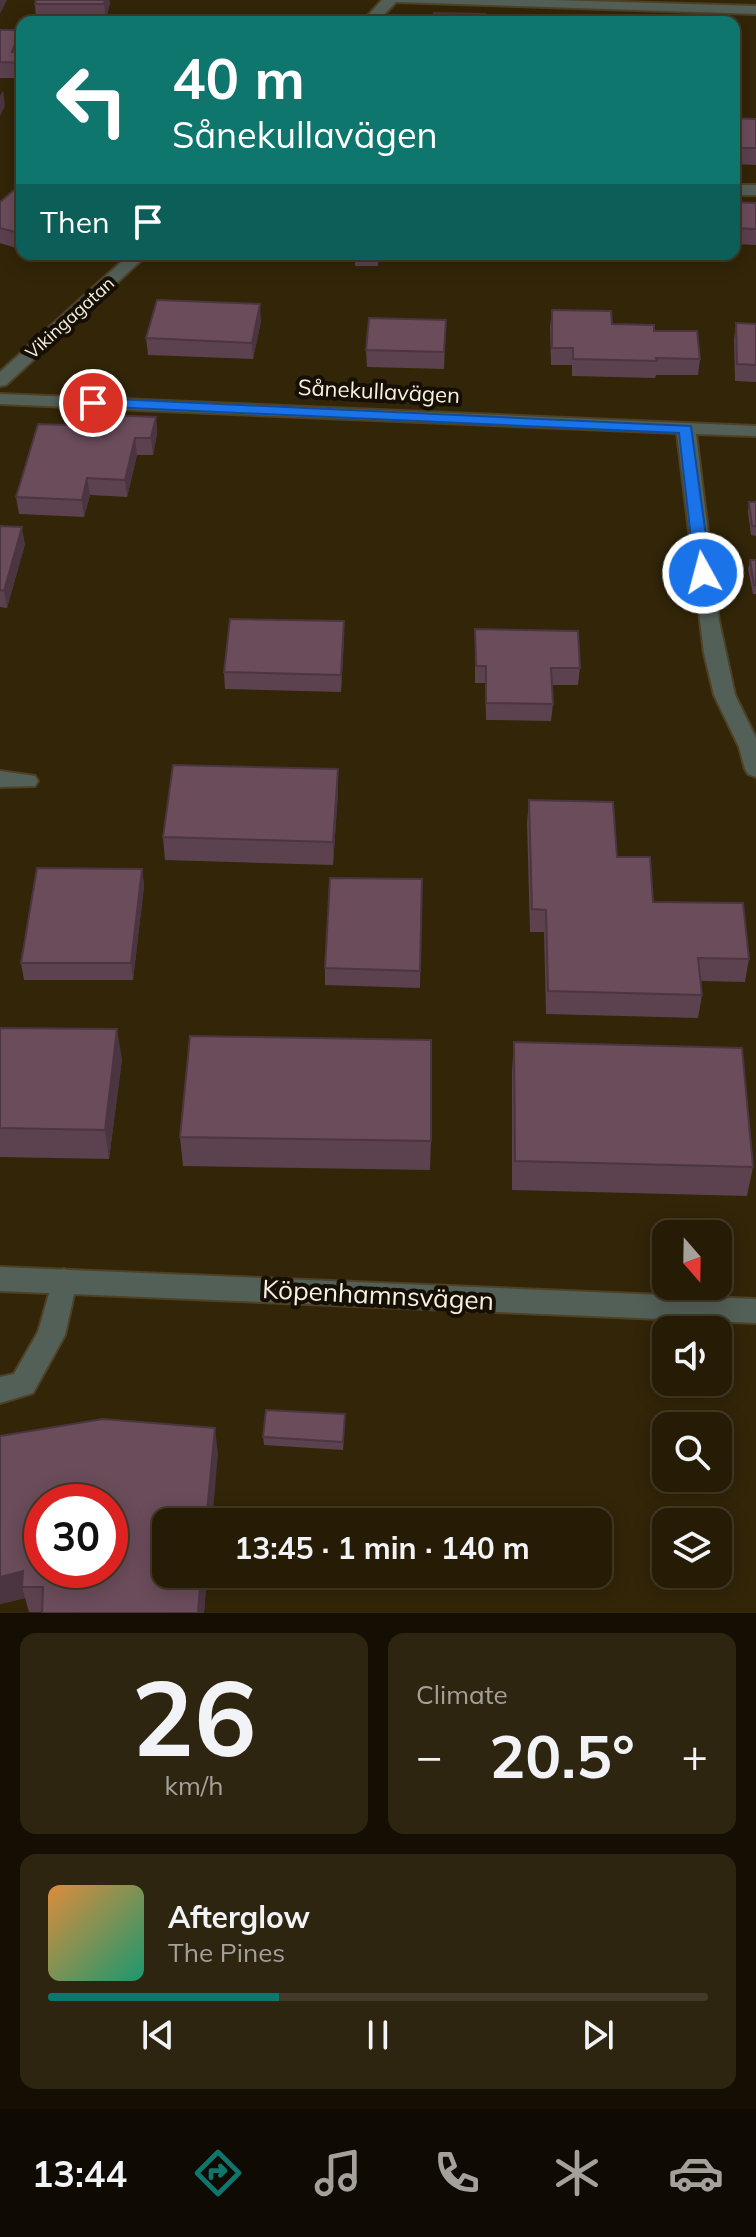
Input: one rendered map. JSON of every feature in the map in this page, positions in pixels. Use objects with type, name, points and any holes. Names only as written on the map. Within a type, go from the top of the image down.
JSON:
[{"type":"street","points":[[375,16],[390,0]]},
{"type":"street","points":[[401,0],[756,10]]},
{"type":"street","name":"Vikingagatan","points":[[0,381],[133,260]]},
{"type":"street","name":"Sånekullavägen","points":[[0,399],[756,431]]},
{"type":"street","points":[[686,429],[710,631],[719,675],[722,689],[753,751],[756,769]]},
{"type":"street","points":[[0,779],[27,781]]},
{"type":"street","name":"Köpenhamnsvägen","points":[[0,1279],[756,1311]]},
{"type":"street","points":[[0,1390],[23,1384],[51,1335],[64,1281]]},
{"type":"building","points":[[36,0],[105,0],[104,4],[35,4]]},
{"type":"building","points":[[434,13],[485,14],[485,16],[434,16]]},
{"type":"building","points":[[0,30],[16,30],[12,52],[16,52],[16,63],[0,62]]},
{"type":"building","points":[[740,118],[756,119],[756,148],[740,148]]},
{"type":"building","points":[[16,188],[16,232],[0,228],[0,202]]},
{"type":"building","points":[[740,202],[756,203],[756,229],[740,228]]},
{"type":"building","points":[[157,300],[260,304],[252,343],[146,338]]},
{"type":"building","points":[[552,310],[611,311],[612,324],[654,325],[654,331],[697,331],[700,359],[573,359],[573,348],[552,348]]},
{"type":"building","points":[[369,318],[446,320],[444,352],[366,350]]},
{"type":"building","points":[[736,323],[756,324],[756,365],[737,364]]},
{"type":"building","points":[[103,415],[156,417],[151,438],[135,438],[125,480],[87,478],[82,500],[16,497],[38,424],[100,426]]},
{"type":"building","points":[[749,502],[756,502],[756,526],[752,526]]},
{"type":"building","points":[[0,526],[22,527],[4,591],[0,590]]},
{"type":"building","points":[[750,560],[756,560],[756,585],[754,585]]},
{"type":"building","points":[[230,619],[344,621],[341,675],[224,672]]},
{"type":"building","points":[[475,629],[578,631],[580,668],[551,668],[553,704],[486,703],[486,666],[476,666]]},
{"type":"building","points":[[173,765],[338,769],[333,842],[163,837]]},
{"type":"building","points":[[529,800],[613,802],[617,857],[650,857],[653,902],[743,903],[749,959],[698,958],[702,995],[548,991],[546,910],[532,909]]},
{"type":"building","points":[[37,868],[142,869],[131,963],[21,963]]},
{"type":"building","points":[[330,878],[422,879],[420,971],[325,968]]},
{"type":"building","points":[[0,1028],[117,1029],[105,1130],[0,1128]]},
{"type":"building","points":[[190,1036],[431,1040],[431,1141],[180,1137]]},
{"type":"building","points":[[514,1042],[742,1048],[753,1167],[515,1161]]},
{"type":"building","points":[[266,1410],[345,1414],[343,1442],[263,1437]]},
{"type":"building","points":[[103,1419],[215,1428],[207,1508],[152,1508],[152,1588],[200,1588],[198,1613],[42,1613],[43,1588],[128,1588],[128,1484],[24,1484],[24,1587],[23,1571],[0,1577],[0,1436]]},
{"type":"route","points":[[93,403],[686,429],[703,573]]}]
